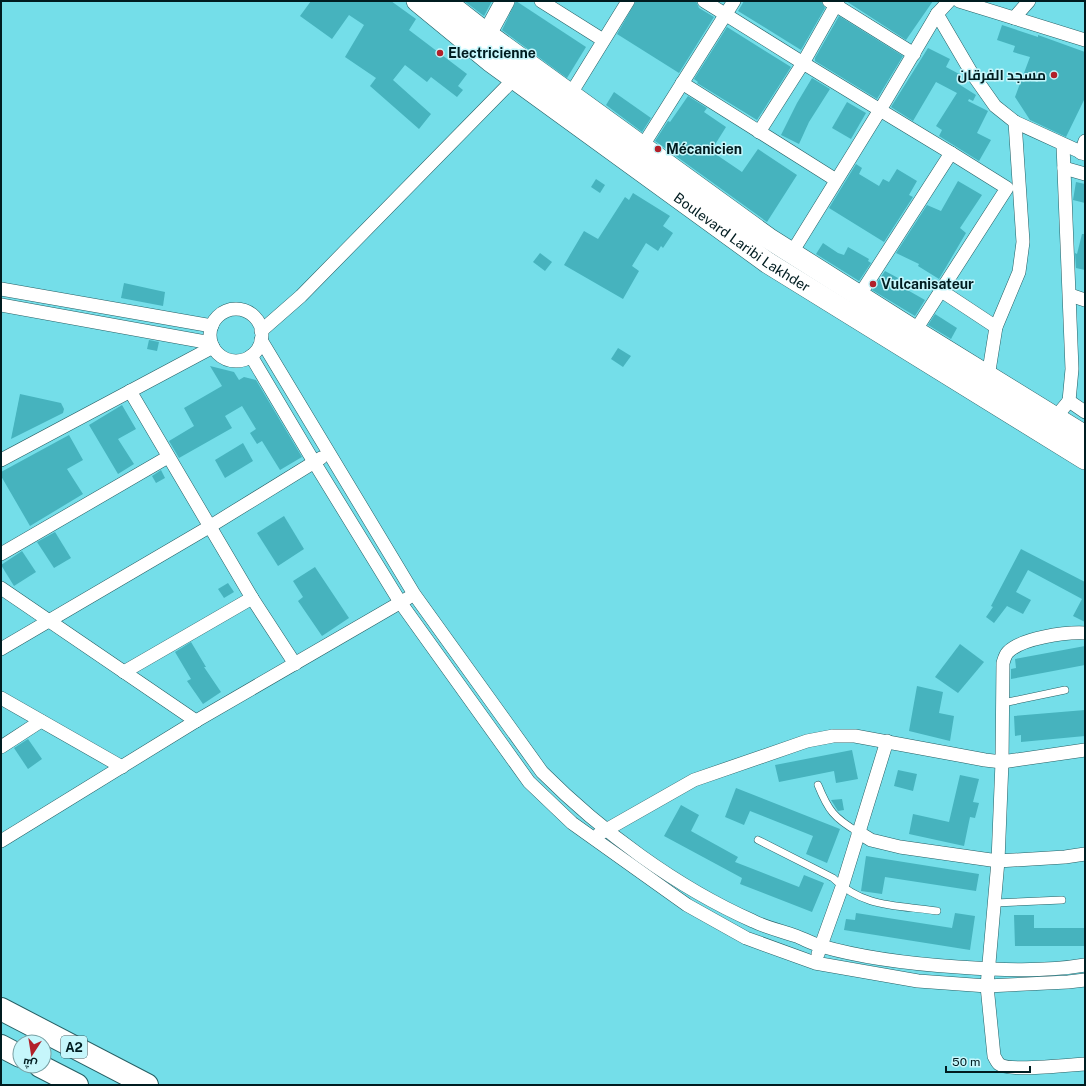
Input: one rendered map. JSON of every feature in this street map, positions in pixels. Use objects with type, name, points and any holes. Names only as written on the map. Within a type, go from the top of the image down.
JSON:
[{"type":"highway","name":"A2","points":[[1,1009],[147,1085]]},
{"type":"highway","points":[[1,1046],[12,1052]]},
{"type":"highway","name":"A2","points":[[52,1072],[77,1085]]},
{"type":"main road","name":"Boulevard Laribi Lakhder","points":[[417,1],[570,95],[791,254],[1085,436]]},
{"type":"main road","name":"Boulevard Laribi Lakhder","points":[[445,1],[514,79],[774,267],[1085,459]]},
{"type":"street","points":[[482,42],[505,1]]},
{"type":"street","points":[[541,1],[602,40]]},
{"type":"street","points":[[570,95],[602,40],[628,1]]},
{"type":"street","points":[[704,1],[1007,188],[914,331]]},
{"type":"street","points":[[642,147],[734,1]]},
{"type":"street","points":[[791,254],[937,14],[949,1]]},
{"type":"street","points":[[959,1],[1083,37]]},
{"type":"street","points":[[978,1],[990,11]]},
{"type":"street","points":[[1014,18],[1028,1]]},
{"type":"street","points":[[759,132],[803,63],[834,3],[914,54]]},
{"type":"street","points":[[937,14],[979,84],[995,106],[1015,122],[1063,145],[1084,149]]},
{"type":"street","points":[[514,79],[261,336],[259,346],[251,356],[245,360],[230,360],[223,358],[212,345],[210,333],[215,319],[227,311],[242,310],[255,318],[261,336],[328,454],[414,594],[542,772],[564,794],[606,829],[677,880],[754,922],[820,946],[902,964],[988,970],[1020,970],[1085,965]]},
{"type":"street","points":[[682,83],[836,180]]},
{"type":"street","points":[[988,377],[996,328],[1018,272],[1023,242],[1015,122]]},
{"type":"street","points":[[1056,418],[1069,401],[1072,369],[1063,145]]},
{"type":"street","points":[[859,296],[950,153]]},
{"type":"street","points":[[1064,168],[1085,174]]},
{"type":"street","points":[[1,289],[212,326]]},
{"type":"street","points":[[940,290],[996,328]]},
{"type":"street","points":[[1070,295],[1085,300]]},
{"type":"street","points":[[1,305],[212,345]]},
{"type":"street","points":[[1,460],[130,392],[212,345]]},
{"type":"street","points":[[251,356],[400,602],[529,782],[548,802],[593,839],[687,905],[746,938],[815,963],[918,981],[987,986],[1085,980]]},
{"type":"street","points":[[130,392],[252,598],[295,664]]},
{"type":"street","points":[[1069,401],[1085,412]]},
{"type":"street","points":[[1,649],[210,527],[328,454]]},
{"type":"street","points":[[1,554],[168,457]]},
{"type":"street","points":[[1,588],[196,721]]},
{"type":"street","points":[[1,841],[196,721],[414,594]]},
{"type":"street","points":[[124,672],[252,598]]},
{"type":"street","points":[[1085,633],[1056,634],[1020,644],[1007,652],[1003,663],[1002,762],[998,861],[987,986],[994,1056],[999,1064],[1007,1067],[1085,1064]]},
{"type":"street","points":[[1,698],[122,767]]},
{"type":"street","points":[[1,747],[42,721]]},
{"type":"street","points":[[593,839],[606,829],[694,780],[807,741],[833,736],[855,736],[1002,762],[1085,750]]},
{"type":"street","points":[[815,963],[842,887],[887,741]]},
{"type":"street","points":[[858,832],[871,840],[900,847],[998,861],[1065,857],[1085,854]]},
{"type":"lane","points":[[1002,703],[1065,690]]},
{"type":"lane","points":[[818,784],[826,805],[832,814],[858,832]]},
{"type":"lane","points":[[758,840],[833,878],[842,887],[857,897],[873,902],[937,911]]},
{"type":"lane","points":[[995,903],[1062,900]]},
{"type":"building","points":[[311,1],[391,1],[416,19],[409,30],[467,74],[458,86],[463,90],[457,97],[431,77],[427,82],[405,65],[393,80],[431,114],[419,129],[370,86],[376,78],[345,57],[364,25],[349,15],[332,39],[300,16]]},
{"type":"building","points":[[464,1],[492,1],[484,16]]},
{"type":"building","points":[[516,1],[586,47],[567,78],[502,30]]},
{"type":"building","points":[[636,1],[696,1],[699,8],[714,17],[679,73],[617,34]]},
{"type":"building","points":[[744,1],[821,1],[825,8],[801,50],[738,11]]},
{"type":"building","points":[[846,1],[933,1],[906,40]]},
{"type":"building","points":[[839,16],[903,56],[877,99],[815,61],[815,58]]},
{"type":"building","name":"مسجد الفرقان","points":[[1002,25],[1038,37],[1038,35],[1085,52],[1085,98],[1066,137],[1030,120],[1015,97],[1030,57],[1013,52],[1015,46],[997,40]]},
{"type":"building","points":[[727,27],[791,67],[757,120],[697,83],[698,82],[694,79]]},
{"type":"building","points":[[928,48],[950,59],[946,67],[961,75],[957,83],[976,95],[973,101],[969,99],[968,101],[988,111],[977,133],[991,140],[979,161],[939,136],[942,130],[936,126],[957,93],[936,82],[913,121],[891,107]]},
{"type":"building","points":[[812,78],[830,89],[809,122],[799,144],[781,135],[797,103]]},
{"type":"building","points":[[614,92],[651,118],[642,132],[606,105]]},
{"type":"building","points":[[688,96],[707,108],[704,112],[726,127],[711,151],[742,172],[758,149],[797,175],[767,222],[655,141],[668,121],[670,122]]},
{"type":"building","points":[[847,102],[866,113],[851,139],[832,128]]},
{"type":"building","points":[[856,164],[862,168],[859,174],[879,186],[883,179],[889,182],[897,169],[917,181],[909,195],[913,197],[884,242],[829,208]]},
{"type":"building","points":[[596,179],[605,185],[600,193],[591,187]]},
{"type":"building","points":[[958,181],[982,195],[960,228],[966,233],[939,279],[918,266],[919,264],[896,253],[927,205],[941,211]]},
{"type":"building","points":[[1076,182],[1085,184],[1085,203],[1073,200]]},
{"type":"building","points":[[633,193],[670,216],[663,226],[673,233],[663,248],[661,246],[658,251],[646,243],[632,266],[639,271],[623,299],[564,265],[584,231],[598,239],[625,197],[629,200]]},
{"type":"building","points":[[1082,234],[1085,234],[1085,270],[1076,268],[1075,253],[1077,254]]},
{"type":"building","points":[[823,243],[838,253],[844,255],[848,247],[869,259],[868,261],[871,263],[859,281],[816,254]]},
{"type":"building","points":[[540,253],[552,262],[545,271],[533,262]]},
{"type":"building","points":[[885,271],[898,278],[895,283],[925,300],[915,316],[872,290]]},
{"type":"building","points":[[124,283],[165,292],[163,306],[121,298]]},
{"type":"building","points":[[935,314],[957,328],[951,339],[928,325]]},
{"type":"building","points":[[149,340],[159,342],[157,351],[147,349]]},
{"type":"building","points":[[618,348],[631,356],[623,367],[611,359]]},
{"type":"building","points":[[210,366],[234,372],[239,380],[244,377],[256,380],[302,457],[280,470],[262,441],[257,444],[250,433],[256,429],[242,406],[225,416],[232,428],[179,458],[169,441],[194,426],[184,408],[222,386]]},
{"type":"building","points":[[20,394],[61,403],[64,409],[63,413],[11,439]]},
{"type":"building","points":[[122,405],[136,429],[118,439],[134,464],[118,474],[89,425]]},
{"type":"building","points":[[69,435],[83,460],[67,469],[83,494],[30,526],[1,476],[1,472]]},
{"type":"building","points":[[243,443],[253,461],[225,478],[215,460]]},
{"type":"building","points":[[161,470],[165,478],[156,483],[152,476]]},
{"type":"building","points":[[284,516],[304,549],[278,566],[257,533]]},
{"type":"building","points":[[55,532],[71,558],[54,568],[37,542]]},
{"type":"building","points":[[1021,549],[1085,582],[1085,622],[1073,616],[1082,599],[1028,570],[1016,592],[1031,600],[1023,614],[1007,606],[994,623],[986,617],[993,607],[991,606]]},
{"type":"building","points":[[22,551],[36,572],[14,586],[1,565]]},
{"type":"building","points":[[315,567],[349,618],[322,636],[298,601],[303,597],[293,581]]},
{"type":"building","points":[[228,583],[234,592],[224,598],[218,589]]},
{"type":"building","points":[[191,642],[206,667],[204,667],[221,692],[203,704],[187,681],[191,679],[175,652]]},
{"type":"building","points":[[960,644],[984,662],[958,693],[935,677]]},
{"type":"building","points":[[1085,646],[1085,665],[1011,679],[1011,669],[1016,668],[1015,659]]},
{"type":"building","points":[[917,686],[943,692],[939,713],[954,716],[950,741],[909,731]]},
{"type":"building","points":[[1085,710],[1085,736],[1021,742],[1021,735],[1015,736],[1014,716]]},
{"type":"building","points":[[28,739],[42,759],[28,769],[14,748]]},
{"type":"building","points":[[852,750],[858,779],[836,783],[834,771],[779,782],[775,765]]},
{"type":"building","points":[[898,770],[917,774],[913,791],[894,786]]},
{"type":"building","points":[[960,775],[979,779],[973,802],[979,803],[975,818],[970,817],[964,846],[909,834],[913,814],[949,822]]},
{"type":"building","points":[[736,788],[840,829],[827,863],[806,854],[813,836],[750,811],[744,825],[725,817]]},
{"type":"building","points":[[842,799],[844,810],[838,811],[831,800]]},
{"type":"building","points":[[681,805],[699,815],[691,831],[738,857],[735,862],[799,887],[804,875],[824,883],[812,912],[740,884],[742,878],[664,836]]},
{"type":"building","points":[[866,856],[979,874],[976,891],[885,877],[882,894],[861,891]]},
{"type":"building","points":[[856,913],[952,928],[955,913],[975,916],[970,950],[844,930],[846,919],[855,920]]},
{"type":"building","points":[[1014,915],[1034,915],[1034,928],[1085,928],[1085,946],[1015,946]]},
{"type":"place","name":"Electricienne","points":[[440,53]]},
{"type":"place","name":"مسجد الفرقان","points":[[1054,75]]},
{"type":"place","name":"Mécanicien","points":[[658,149]]},
{"type":"place","name":"Vulcanisateur","points":[[873,284]]}]
